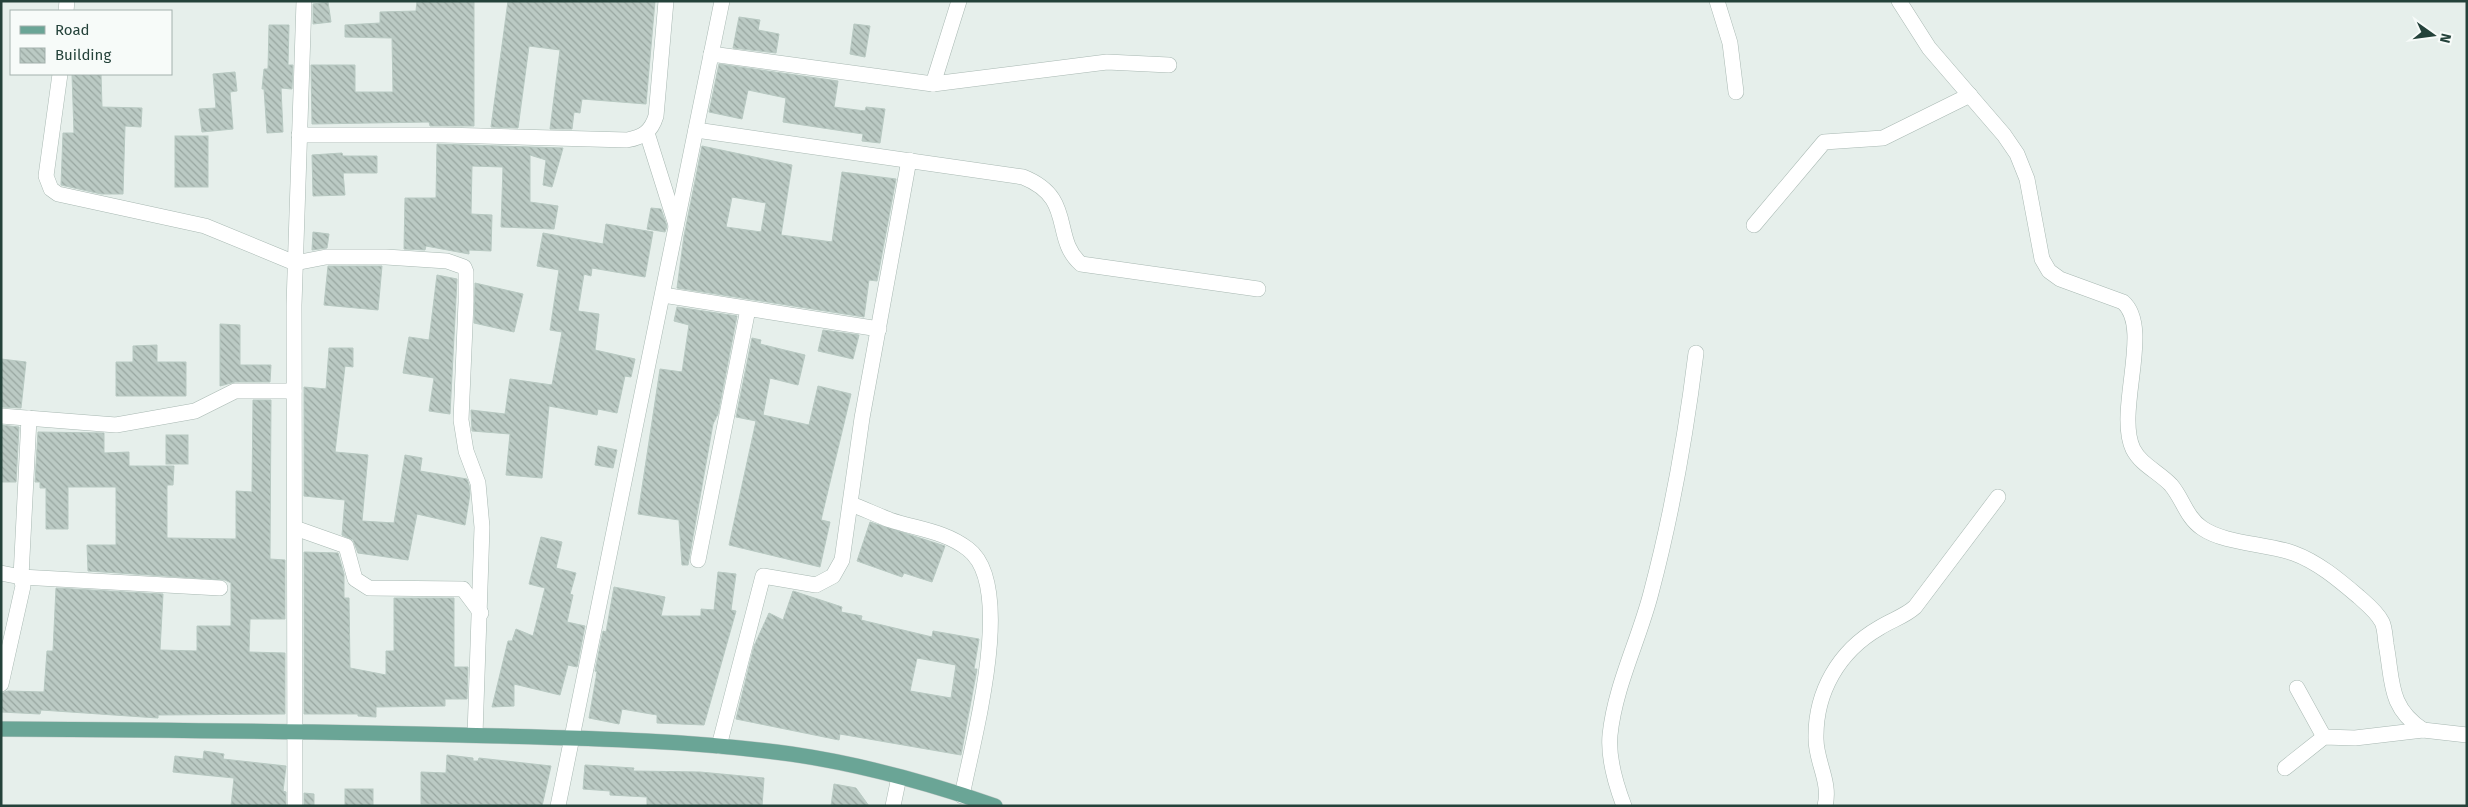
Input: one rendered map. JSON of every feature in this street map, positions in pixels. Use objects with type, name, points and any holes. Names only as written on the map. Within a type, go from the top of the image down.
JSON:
[{"type":"main road","points":[[1,729],[294,731],[476,735],[719,746],[792,755],[899,777],[996,806]]},
{"type":"street","points":[[295,806],[295,263],[304,1]]},
{"type":"street","points":[[299,135],[443,134],[627,140],[637,138],[647,133],[653,126],[656,116],[666,1]]},
{"type":"street","points":[[558,806],[722,1]]},
{"type":"street","points":[[933,84],[959,1]]},
{"type":"street","points":[[1717,1],[1730,43],[1736,92]]},
{"type":"street","points":[[1899,1],[1929,48],[2004,135],[2017,154],[2027,180],[2042,259],[2049,271],[2060,279],[2123,302],[2130,308],[2135,329],[2129,424],[2133,449],[2145,464],[2171,485],[2190,517],[2201,528],[2217,536],[2292,553],[2312,562],[2333,575],[2376,613],[2383,625],[2395,698],[2401,713],[2423,730]]},
{"type":"street","points":[[711,54],[933,84],[1107,62],[1169,65]]},
{"type":"street","points":[[60,75],[46,176],[50,189],[66,196],[205,226],[295,263],[326,257],[386,257],[447,261],[464,267],[466,272],[466,302],[461,420],[466,451],[478,483],[482,527],[476,735]]},
{"type":"street","points":[[1754,225],[1824,142],[1883,138],[1970,96]]},
{"type":"street","points":[[696,130],[1023,176],[1039,183],[1053,198],[1070,249],[1074,258],[1081,264],[1258,289]]},
{"type":"street","points":[[647,133],[677,228]]},
{"type":"street","points":[[719,746],[764,576],[816,585],[833,576],[842,560],[862,418],[909,160]]},
{"type":"street","points":[[663,295],[879,329]]},
{"type":"street","points":[[698,560],[748,309]]},
{"type":"street","points":[[1624,806],[1618,790],[1610,738],[1613,715],[1653,585],[1677,476],[1696,353]]},
{"type":"street","points":[[1,416],[116,425],[195,411],[235,391],[294,391]]},
{"type":"street","points":[[1,684],[23,586],[20,577],[29,418]]},
{"type":"street","points":[[1825,806],[1827,789],[1817,752],[1816,737],[1821,700],[1831,674],[1851,648],[1879,627],[1906,615],[1915,607],[1998,497]]},
{"type":"street","points":[[851,504],[890,520],[950,537],[970,550],[982,569],[990,593],[992,621],[984,684],[962,796]]},
{"type":"street","points":[[294,528],[346,546],[355,579],[369,588],[463,589],[481,613]]},
{"type":"street","points":[[1,573],[20,577],[220,588]]},
{"type":"street","points":[[2296,688],[2324,736]]},
{"type":"street","points":[[2285,768],[2324,736],[2362,737],[2423,730],[2467,735]]},
{"type":"street","points":[[893,806],[899,777]]},
{"type":"building","points":[[417,1],[474,1],[474,126],[430,126],[429,122],[312,124],[311,65],[355,65],[355,92],[393,92],[392,38],[345,37],[345,25],[380,23],[380,12],[416,11]]},
{"type":"building","points":[[508,1],[655,1],[646,104],[582,99],[580,113],[574,112],[572,129],[550,129],[560,50],[529,46],[518,128],[491,127]]},
{"type":"building","points":[[328,2],[331,22],[313,24],[313,4]]},
{"type":"building","points":[[739,17],[760,20],[758,30],[779,34],[776,53],[733,48]]},
{"type":"building","points":[[854,24],[870,26],[865,57],[850,54]]},
{"type":"building","points":[[269,25],[289,25],[288,65],[293,65],[292,89],[281,88],[283,132],[267,133],[264,89],[262,89],[264,69],[268,69]]},
{"type":"building","points":[[719,64],[838,81],[834,107],[865,111],[866,107],[885,109],[880,143],[862,141],[863,134],[783,122],[786,98],[748,90],[742,119],[709,112]]},
{"type":"building","points":[[235,72],[237,91],[230,92],[233,129],[202,132],[199,109],[216,108],[213,74]]},
{"type":"building","points":[[72,75],[101,75],[102,107],[142,108],[141,127],[125,126],[123,194],[101,194],[61,185],[63,133],[74,133]]},
{"type":"building","points":[[175,136],[208,136],[208,187],[175,187]]},
{"type":"building","points":[[437,144],[563,148],[552,187],[543,185],[546,160],[530,155],[530,202],[558,206],[554,229],[501,227],[503,167],[472,166],[471,214],[492,215],[491,251],[469,250],[469,254],[426,246],[425,250],[404,249],[405,198],[436,198]]},
{"type":"building","points":[[702,146],[792,165],[781,235],[832,242],[842,172],[896,179],[877,281],[869,280],[864,317],[677,288],[684,236]],"holes":[[[732,197],[766,203],[761,232],[726,227]]]},
{"type":"building","points":[[342,153],[343,156],[377,156],[377,173],[343,173],[345,195],[313,196],[312,155]]},
{"type":"building","points":[[651,208],[661,209],[667,226],[665,232],[647,229]]},
{"type":"building","points":[[606,224],[653,232],[645,277],[592,268],[591,276],[584,274],[578,311],[599,314],[595,350],[635,359],[631,377],[625,376],[617,413],[598,409],[597,415],[549,406],[542,478],[506,475],[510,434],[472,431],[471,410],[505,414],[510,379],[552,385],[562,332],[550,330],[559,270],[537,266],[543,233],[603,244]]},
{"type":"building","points":[[313,232],[329,234],[327,248],[312,250]]},
{"type":"building","points":[[328,266],[382,266],[378,310],[324,305]]},
{"type":"building","points":[[437,275],[457,279],[450,414],[429,411],[434,378],[403,373],[409,337],[429,340]]},
{"type":"building","points":[[475,283],[523,294],[514,332],[474,323]]},
{"type":"building","points":[[677,307],[737,316],[718,414],[713,424],[688,565],[682,565],[679,520],[638,514],[660,369],[682,372],[689,325],[674,321]]},
{"type":"building","points":[[220,324],[240,325],[240,365],[271,365],[270,382],[235,382],[220,386]]},
{"type":"building","points":[[823,330],[859,335],[853,359],[818,351]]},
{"type":"building","points":[[752,338],[761,340],[760,344],[805,355],[798,385],[770,378],[763,415],[809,425],[818,386],[851,394],[821,520],[830,522],[820,567],[729,545],[756,421],[736,417]]},
{"type":"building","points":[[157,345],[157,362],[186,362],[186,396],[116,396],[116,362],[133,362],[133,346]]},
{"type":"building","points":[[329,348],[353,348],[353,367],[345,366],[335,452],[368,455],[362,521],[394,523],[405,455],[422,458],[420,471],[467,479],[470,494],[465,525],[417,514],[408,560],[358,553],[353,540],[342,535],[345,500],[304,496],[304,387],[326,389]]},
{"type":"building","points":[[1,359],[26,362],[21,408],[1,407]]},
{"type":"building","points":[[253,400],[271,400],[270,559],[285,560],[285,619],[250,619],[249,652],[285,653],[285,714],[158,715],[158,718],[41,710],[40,714],[1,712],[1,693],[8,691],[44,692],[47,651],[53,651],[56,588],[163,594],[160,650],[197,651],[197,626],[231,626],[231,583],[225,580],[88,571],[87,545],[116,545],[116,487],[68,487],[68,529],[46,529],[46,488],[40,488],[40,482],[35,482],[38,432],[104,433],[104,453],[129,452],[129,466],[174,466],[173,485],[167,485],[167,538],[236,539],[236,491],[252,492]]},
{"type":"building","points":[[1,425],[19,427],[16,482],[1,482]]},
{"type":"building","points":[[166,435],[188,435],[188,464],[166,464]]},
{"type":"building","points":[[598,446],[617,450],[613,468],[595,465]]},
{"type":"building","points":[[870,522],[945,546],[932,582],[904,573],[902,577],[857,561]]},
{"type":"building","points":[[541,537],[562,542],[556,568],[576,573],[570,594],[573,595],[567,622],[585,626],[577,667],[568,665],[560,695],[514,684],[514,706],[492,707],[508,641],[512,641],[516,629],[533,636],[545,588],[529,584]]},
{"type":"building","points":[[304,552],[338,553],[344,574],[344,598],[349,598],[350,668],[386,675],[386,651],[394,651],[394,598],[454,598],[454,667],[468,667],[467,699],[445,699],[445,706],[376,707],[376,717],[358,716],[358,714],[304,714]]},
{"type":"building","points":[[718,572],[736,574],[731,610],[736,611],[704,725],[657,723],[657,715],[622,709],[619,724],[589,718],[597,672],[595,671],[603,631],[606,632],[614,587],[665,597],[661,616],[701,616],[701,609],[714,610]]},
{"type":"building","points":[[793,591],[842,607],[841,612],[862,616],[861,620],[932,637],[933,631],[979,639],[974,669],[977,669],[961,755],[840,734],[839,740],[736,719],[754,646],[769,613],[783,620]],"holes":[[[917,658],[956,665],[951,698],[910,691]]]},
{"type":"building","points":[[204,751],[224,754],[223,759],[286,766],[283,791],[286,792],[286,806],[231,806],[234,778],[173,772],[175,756],[203,759]]},
{"type":"building","points":[[447,755],[473,758],[473,761],[478,761],[479,758],[551,766],[542,806],[421,804],[421,772],[446,773]]},
{"type":"building","points":[[585,765],[634,768],[633,771],[700,772],[764,778],[762,806],[647,806],[647,797],[610,795],[610,791],[583,789]]},
{"type":"building","points":[[834,784],[856,788],[869,806],[831,806]]},
{"type":"building","points":[[345,789],[373,789],[373,806],[345,806]]},
{"type":"building","points":[[304,793],[314,794],[314,806],[304,806]]}]
